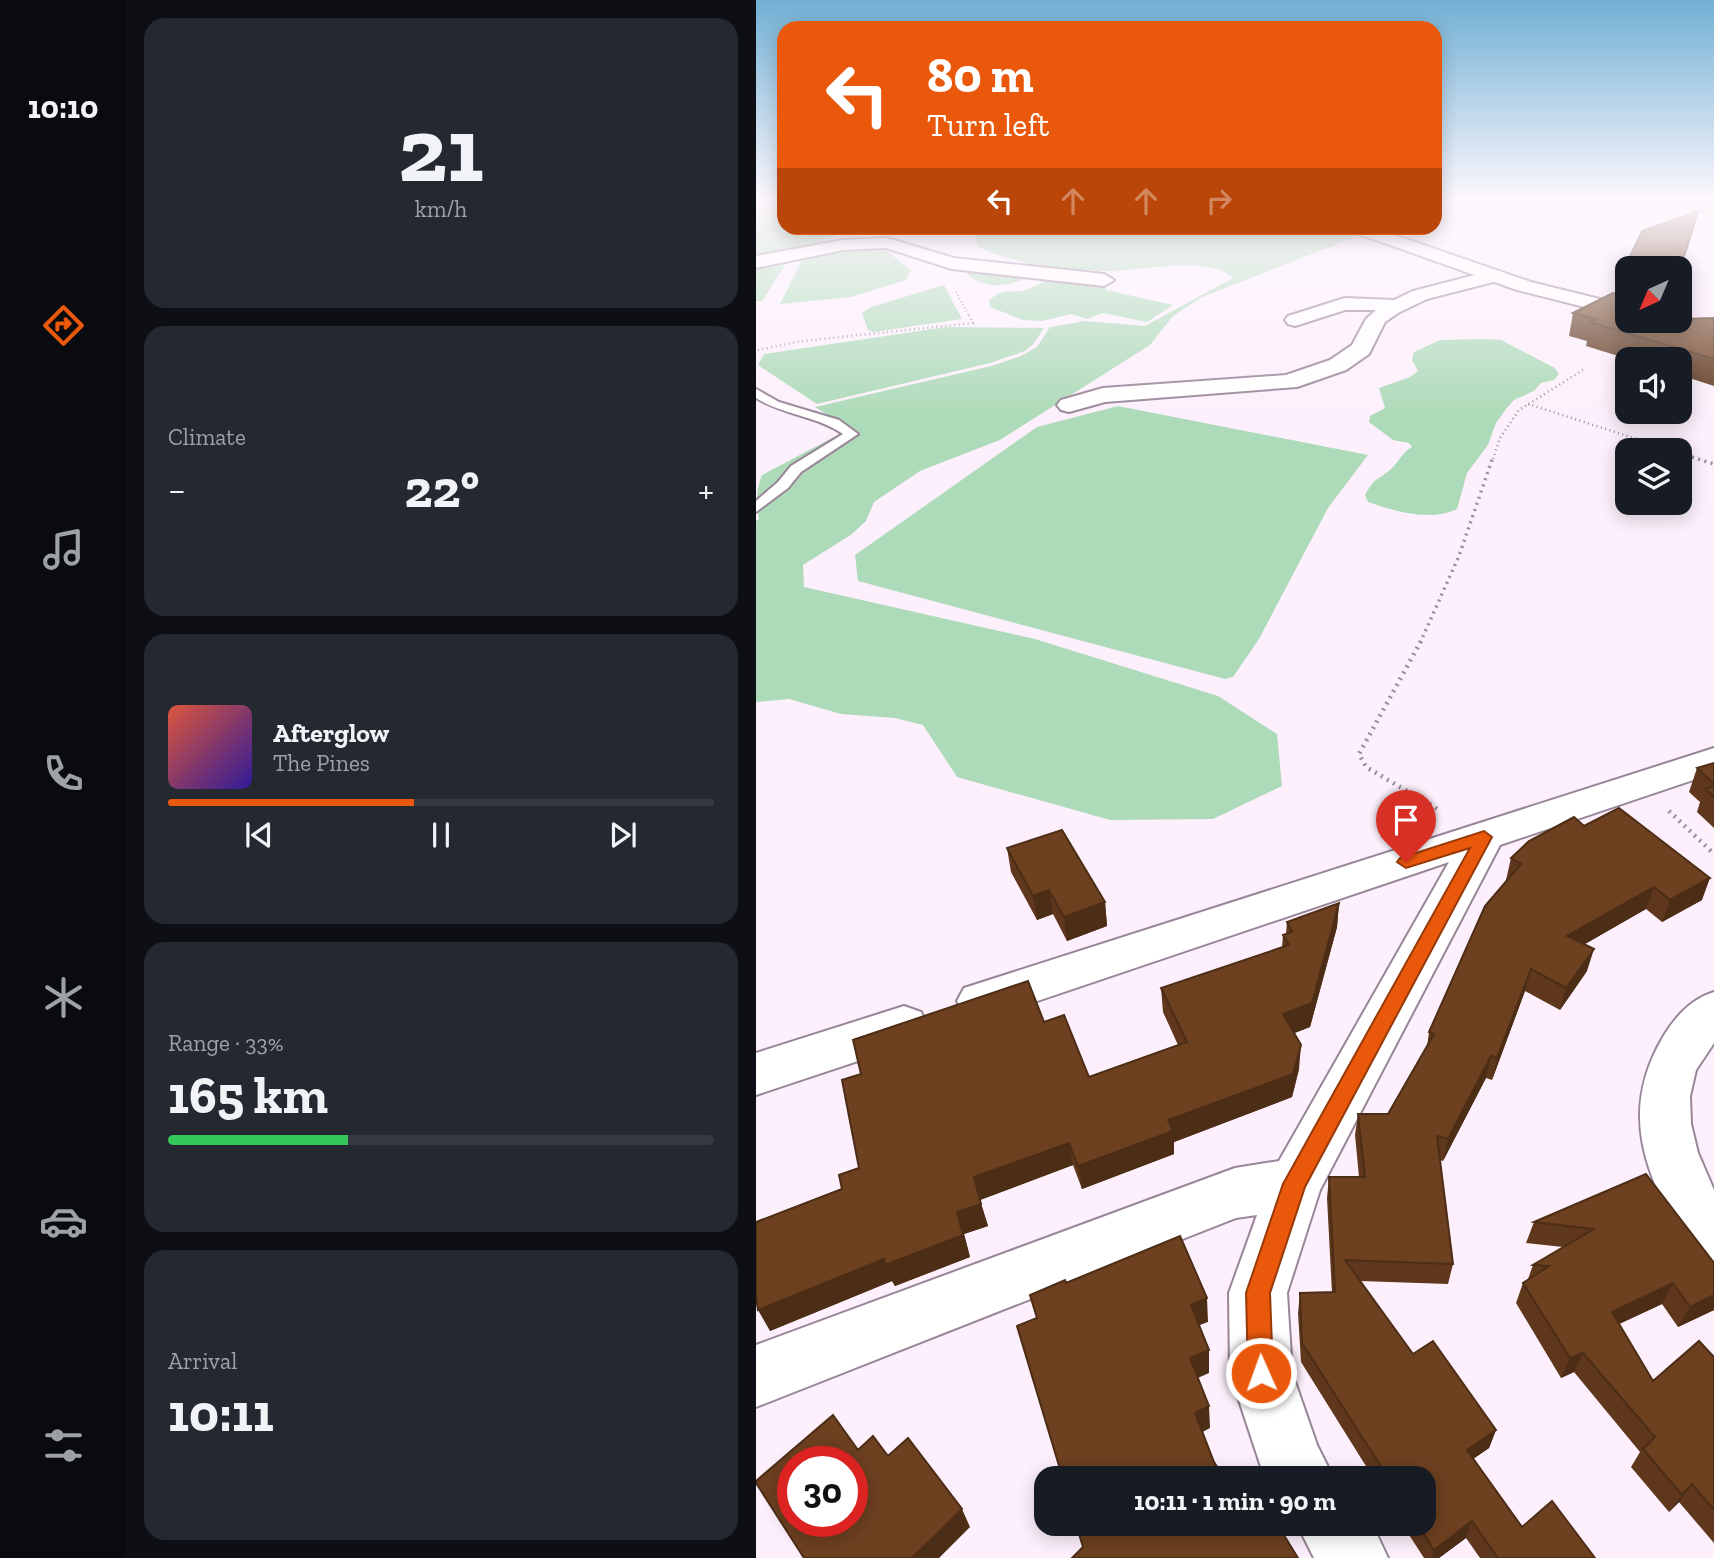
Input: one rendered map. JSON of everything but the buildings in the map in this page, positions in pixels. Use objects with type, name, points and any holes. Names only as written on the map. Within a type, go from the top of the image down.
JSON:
[{"type":"street","points":[[1026,272],[1104,281]]},
{"type":"street","points":[[1482,272],[1568,299],[1615,309]]},
{"type":"street","points":[[1069,405],[1103,395],[1289,382],[1338,365],[1361,349],[1376,319],[1397,306],[1420,295],[1494,276]]},
{"type":"street","points":[[1295,320],[1345,303],[1360,301],[1397,306]]},
{"type":"street","points":[[756,1074],[1714,760]]},
{"type":"street","points":[[1292,1466],[1261,1373],[1258,1293],[1295,1184],[1484,837]]},
{"type":"street","points":[[1714,1011],[1691,1031],[1665,1081],[1663,1112],[1667,1144],[1692,1205],[1714,1245]]},
{"type":"street","points":[[756,1377],[1236,1193],[1295,1184]]},
{"type":"street","points":[[1339,1536],[1354,1558]]},
{"type":"lane","points":[[756,393],[775,405],[835,424],[852,434],[796,469],[783,485],[756,508]]},
{"type":"path","points":[[758,350],[802,341],[973,323],[949,281],[951,272]]},
{"type":"path","points":[[1484,837],[1366,767],[1359,754],[1413,660],[1459,555],[1500,438],[1527,403],[1586,368]]},
{"type":"path","points":[[1527,403],[1634,438]]},
{"type":"path","points":[[1692,457],[1714,464]]},
{"type":"path","points":[[1641,784],[1714,854]]},
{"type":"green space","points":[[756,272],[781,272],[762,301],[756,301]]},
{"type":"green space","points":[[796,272],[910,272],[906,280],[851,297],[780,304]]},
{"type":"green space","points":[[992,272],[1030,277],[1014,283],[991,285],[967,274]]},
{"type":"green space","points":[[1223,272],[1267,272],[1202,297],[1173,316],[1150,345],[1000,440],[920,471],[874,502],[866,521],[852,534],[803,565],[804,587],[1035,639],[1218,696],[1277,734],[1282,786],[1213,819],[1110,820],[957,777],[923,725],[895,718],[841,714],[789,699],[756,702],[756,521],[759,519],[759,485],[762,475],[849,429],[815,407],[991,366],[1021,356],[1037,347],[1050,327],[1085,321],[1145,326],[1233,278]]},
{"type":"green space","points":[[1057,277],[1173,305],[1147,322],[1103,313],[1086,319],[1072,314],[1042,321],[1023,320],[990,307],[989,300],[998,294],[1025,290]]},
{"type":"green space","points":[[944,285],[962,319],[873,332],[868,330],[862,313],[871,307]]},
{"type":"green space","points":[[946,327],[1044,328],[1025,351],[990,363],[817,404],[758,365],[764,354]]},
{"type":"green space","points":[[1440,340],[1501,340],[1555,368],[1559,374],[1554,380],[1541,383],[1534,391],[1514,400],[1506,409],[1496,423],[1488,445],[1467,473],[1457,509],[1436,515],[1424,515],[1401,512],[1368,502],[1365,495],[1372,484],[1412,447],[1409,443],[1393,440],[1369,422],[1370,416],[1385,408],[1379,388],[1410,377],[1418,371],[1412,360],[1414,352]]},
{"type":"green space","points":[[1118,406],[1368,455],[1328,508],[1259,639],[1233,677],[1225,679],[858,581],[855,555],[1037,427]]},
{"type":"route","points":[[1261,1373],[1258,1293],[1295,1184],[1484,837],[1406,862]]}]
